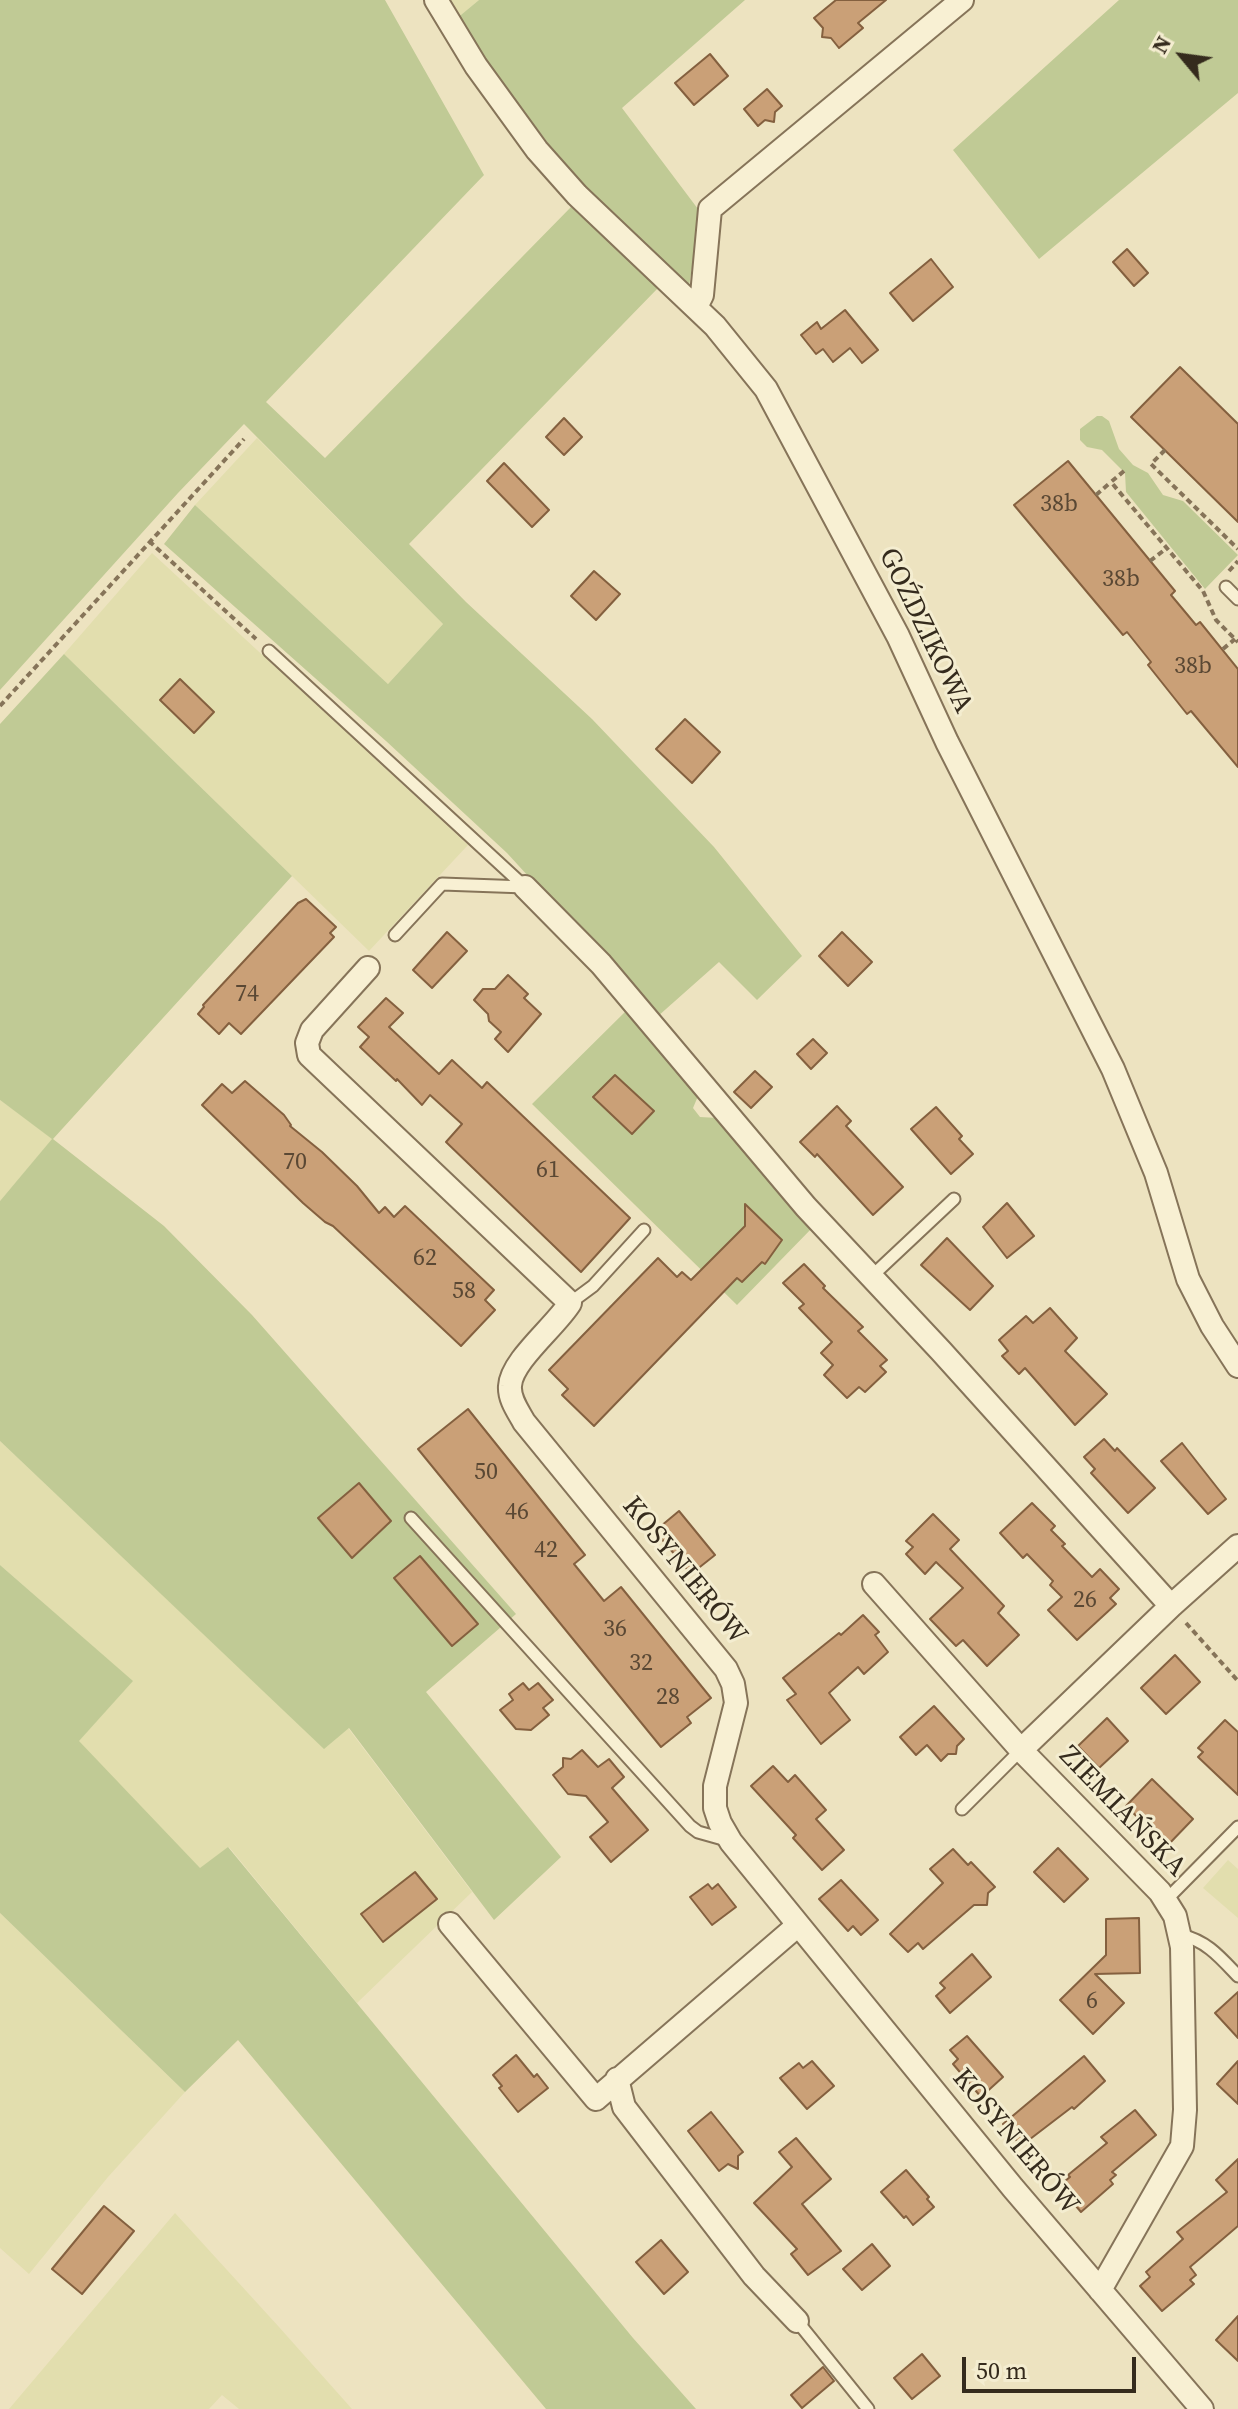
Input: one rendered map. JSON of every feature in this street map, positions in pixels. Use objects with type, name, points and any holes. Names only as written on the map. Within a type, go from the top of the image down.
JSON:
[{"type":"street","name":"GOŹDZIKOWA","points":[[436,0],[476,66],[546,160],[577,195],[715,326],[766,389],[898,636],[947,742],[1113,1069],[1156,1173],[1188,1279],[1212,1326],[1238,1366]]},
{"type":"street","points":[[696,307],[702,295],[710,209],[962,0]]},
{"type":"street","points":[[525,887],[601,964],[806,1207],[1171,1606]]},
{"type":"street","points":[[368,968],[312,1030],[307,1043],[309,1055],[570,1303]]},
{"type":"street","name":"KOSYNIERÓW","points":[[570,1303],[513,1374],[509,1388],[513,1403],[524,1422],[726,1669],[733,1684],[736,1703],[715,1786],[715,1808],[731,1842],[797,1926],[1202,2409]]},
{"type":"street","name":"ZIEMIAŃSKA","points":[[1100,2290],[1182,2146],[1185,2110],[1181,1935],[1166,1900],[1021,1750],[1238,1546]]},
{"type":"street","points":[[874,1584],[1021,1750]]},
{"type":"street","points":[[450,1924],[596,2099],[797,1926]]},
{"type":"street","points":[[617,2079],[624,2107],[754,2276],[797,2321]]},
{"type":"lane","points":[[1226,587],[1238,599]]},
{"type":"lane","points":[[269,651],[525,887]]},
{"type":"lane","points":[[395,935],[442,884],[525,887]]},
{"type":"lane","points":[[872,1276],[954,1199]]},
{"type":"lane","points":[[570,1303],[593,1286],[644,1230]]},
{"type":"lane","points":[[411,1518],[690,1826],[698,1832],[731,1842]]},
{"type":"lane","points":[[962,1809],[1021,1750]]},
{"type":"lane","points":[[1166,1900],[1238,1827]]},
{"type":"lane","points":[[1181,1935],[1196,1938],[1211,1947],[1238,1976]]},
{"type":"lane","points":[[797,2321],[868,2409]]},
{"type":"path","points":[[0,706],[244,439]]},
{"type":"path","points":[[1165,450],[1151,464],[1237,547]]},
{"type":"path","points":[[1096,495],[1124,471]]},
{"type":"path","points":[[1111,482],[1203,591],[1216,620],[1236,640],[1223,649]]},
{"type":"path","points":[[149,541],[269,651]]},
{"type":"path","points":[[1150,561],[1167,548]]},
{"type":"path","points":[[1171,1606],[1238,1681]]},
{"type":"shaded area","points":[[446,0],[479,0],[456,19]]},
{"type":"shaded area","points":[[257,438],[443,624],[388,684],[195,505]]},
{"type":"shaded area","points":[[152,553],[468,845],[369,951],[64,654]]},
{"type":"shaded area","points":[[0,1100],[53,1139],[0,1201]]},
{"type":"shaded area","points":[[0,1441],[324,1748],[348,1728],[472,1892],[357,2003],[229,1847],[200,1869],[78,1741],[132,1681],[0,1565]]},
{"type":"shaded area","points":[[1228,1860],[1238,1869],[1238,1918],[1203,1888]]},
{"type":"shaded area","points":[[0,1913],[185,2092],[108,2177],[29,2274],[0,2248]]},
{"type":"shaded area","points":[[175,2213],[352,2409],[239,2409],[222,2395],[209,2409],[9,2409]]},
{"type":"green space","points":[[0,0],[385,0],[484,175],[266,402],[325,458],[571,207],[658,288],[409,544],[466,602],[592,719],[714,847],[802,956],[757,1000],[719,962],[657,1017],[507,853],[164,544],[195,505],[388,684],[443,624],[244,424],[0,690]]},
{"type":"green space","points":[[479,0],[745,0],[622,108],[701,213],[689,286],[567,169],[456,19]]},
{"type":"green space","points":[[1119,0],[1238,0],[1238,93],[1039,259],[953,150]]},
{"type":"green space","points":[[1097,416],[1109,421],[1119,449],[1133,465],[1148,473],[1163,495],[1183,501],[1238,555],[1205,589],[1126,492],[1125,473],[1102,450],[1087,447],[1080,440],[1080,429]]},
{"type":"green space","points":[[64,654],[292,876],[53,1139],[164,1226],[252,1315],[516,1614],[426,1692],[561,1857],[494,1920],[349,1728],[324,1749],[0,1441],[0,1201],[52,1139],[0,1100],[0,724]]},
{"type":"green space","points":[[629,1008],[701,1089],[693,1108],[700,1117],[718,1118],[814,1226],[737,1305],[532,1104]]},
{"type":"green space","points":[[0,1565],[133,1681],[79,1741],[200,1868],[228,1847],[633,2338],[696,2409],[546,2409],[238,2040],[185,2092],[0,1913]]},
{"type":"building","points":[[836,0],[886,0],[858,23],[863,28],[839,48],[831,38],[822,37],[823,28],[814,18]]},
{"type":"building","points":[[710,54],[728,76],[694,105],[675,83]]},
{"type":"building","points":[[767,89],[782,106],[775,112],[774,122],[765,120],[758,126],[744,109]]},
{"type":"building","points":[[1127,249],[1148,273],[1134,286],[1113,262]]},
{"type":"building","points":[[931,259],[953,287],[913,321],[890,293]]},
{"type":"building","points":[[845,310],[878,350],[862,363],[850,348],[833,362],[823,349],[816,354],[801,335],[817,322],[821,329]]},
{"type":"building","points":[[1180,367],[1238,424],[1238,522],[1131,417]]},
{"type":"building","points":[[564,418],[582,437],[564,455],[546,437]]},
{"type":"building","points":[[1068,461],[1175,591],[1171,595],[1196,625],[1200,622],[1238,669],[1238,767],[1191,711],[1187,714],[1148,665],[1151,662],[1127,632],[1123,635],[1014,505]]},
{"type":"building","points":[[504,463],[549,510],[532,527],[487,481]]},
{"type":"building","points":[[594,571],[620,594],[596,620],[571,596]]},
{"type":"building","points":[[180,679],[214,712],[194,733],[160,700]]},
{"type":"building","points":[[685,719],[720,752],[692,783],[656,749]]},
{"type":"building","points":[[306,899],[336,927],[330,933],[334,937],[241,1034],[229,1023],[219,1034],[198,1014],[203,1005],[298,903]]},
{"type":"building","points":[[447,932],[467,951],[432,988],[413,970]]},
{"type":"building","points":[[842,932],[872,962],[848,986],[819,956]]},
{"type":"building","points":[[508,975],[528,994],[524,998],[541,1014],[508,1052],[495,1039],[501,1032],[474,1000],[483,989],[495,989]]},
{"type":"building","points":[[386,998],[403,1013],[389,1027],[439,1074],[452,1060],[482,1088],[487,1082],[630,1218],[581,1272],[446,1142],[462,1124],[430,1095],[422,1105],[360,1047],[369,1037],[358,1027]]},
{"type":"building","points":[[813,1039],[827,1053],[811,1069],[797,1054]]},
{"type":"building","points":[[755,1071],[772,1087],[751,1108],[734,1092]]},
{"type":"building","points":[[615,1075],[654,1111],[632,1134],[593,1097]]},
{"type":"building","points":[[245,1081],[357,1186],[379,1213],[385,1207],[394,1217],[405,1206],[494,1290],[485,1300],[495,1310],[461,1346],[333,1226],[303,1203],[202,1105],[222,1084],[232,1093]]},
{"type":"building","points":[[837,1106],[851,1121],[846,1126],[903,1187],[873,1215],[817,1154],[815,1157],[800,1142]]},
{"type":"building","points":[[936,1107],[962,1136],[959,1139],[973,1154],[951,1174],[911,1129]]},
{"type":"building","points":[[1007,1203],[1034,1236],[1007,1258],[983,1227]]},
{"type":"building","points":[[745,1204],[782,1240],[765,1264],[762,1262],[742,1282],[737,1278],[594,1426],[562,1395],[568,1389],[549,1370],[658,1258],[677,1277],[682,1272],[691,1280],[745,1226]]},
{"type":"building","points":[[947,1238],[993,1286],[970,1310],[921,1265]]},
{"type":"building","points":[[804,1264],[825,1286],[823,1288],[863,1327],[858,1331],[887,1360],[880,1366],[886,1372],[865,1392],[859,1387],[847,1398],[824,1375],[833,1365],[821,1353],[832,1342],[799,1308],[804,1304],[783,1283]]},
{"type":"building","points":[[1050,1308],[1077,1338],[1065,1351],[1107,1394],[1075,1425],[1025,1368],[1019,1374],[1002,1356],[1008,1351],[999,1340],[1026,1316],[1033,1323]]},
{"type":"building","points":[[468,1409],[585,1555],[574,1564],[604,1601],[621,1587],[711,1698],[687,1717],[691,1723],[661,1747],[418,1449]]},
{"type":"building","points":[[1104,1439],[1115,1451],[1117,1448],[1155,1488],[1128,1513],[1091,1473],[1095,1469],[1084,1457]]},
{"type":"building","points":[[1182,1443],[1226,1499],[1208,1514],[1161,1461]]},
{"type":"building","points":[[359,1483],[391,1521],[352,1558],[318,1518]]},
{"type":"building","points":[[1032,1503],[1055,1526],[1051,1530],[1065,1544],[1062,1546],[1092,1577],[1100,1569],[1119,1589],[1110,1598],[1116,1604],[1077,1640],[1048,1610],[1062,1597],[1050,1585],[1053,1581],[1027,1554],[1023,1558],[1000,1533]]},
{"type":"building","points":[[679,1511],[715,1555],[691,1574],[655,1531]]},
{"type":"building","points":[[933,1514],[959,1540],[950,1549],[1004,1606],[998,1613],[1019,1635],[987,1666],[963,1640],[956,1646],[930,1619],[963,1588],[936,1562],[925,1574],[906,1554],[913,1547],[906,1541]]},
{"type":"building","points":[[420,1556],[478,1624],[452,1646],[394,1578]]},
{"type":"building","points":[[863,1615],[879,1632],[875,1635],[888,1652],[864,1674],[858,1667],[829,1693],[850,1720],[821,1744],[787,1700],[796,1694],[783,1678]]},
{"type":"building","points":[[1175,1655],[1200,1682],[1166,1714],[1141,1688]]},
{"type":"building","points":[[523,1683],[529,1690],[538,1683],[553,1700],[543,1708],[549,1715],[531,1730],[516,1729],[500,1710],[513,1700],[509,1694]]},
{"type":"building","points":[[934,1706],[964,1739],[957,1746],[956,1754],[948,1754],[941,1761],[927,1745],[916,1755],[900,1737]]},
{"type":"building","points":[[1107,1718],[1128,1741],[1099,1768],[1078,1746]]},
{"type":"building","points":[[1225,1720],[1238,1732],[1238,1795],[1198,1757],[1203,1752],[1198,1748]]},
{"type":"building","points":[[582,1750],[598,1767],[609,1759],[624,1777],[612,1788],[648,1830],[611,1862],[590,1837],[608,1822],[586,1796],[568,1794],[553,1775],[563,1767],[563,1758],[571,1759]]},
{"type":"building","points":[[773,1766],[788,1782],[795,1775],[826,1810],[816,1819],[844,1850],[822,1870],[793,1838],[796,1835],[751,1786]]},
{"type":"building","points":[[1152,1779],[1193,1819],[1167,1846],[1126,1806]]},
{"type":"building","points":[[1058,1848],[1088,1879],[1064,1902],[1034,1872]]},
{"type":"building","points":[[953,1849],[968,1865],[971,1862],[995,1887],[988,1893],[987,1905],[974,1905],[923,1949],[918,1943],[908,1952],[890,1934],[943,1883],[930,1869]]},
{"type":"building","points":[[415,1872],[437,1899],[383,1942],[361,1914]]},
{"type":"building","points":[[841,1880],[878,1920],[861,1935],[853,1926],[848,1931],[819,1899]]},
{"type":"building","points":[[708,1884],[712,1889],[718,1884],[736,1907],[712,1925],[690,1897]]},
{"type":"building","points":[[1139,1918],[1140,1973],[1095,1974],[1124,2003],[1093,2034],[1060,2000],[1106,1955],[1106,1919]]},
{"type":"building","points":[[972,1954],[991,1977],[950,2013],[936,1996],[945,1988],[940,1983]]},
{"type":"building","points":[[1238,1992],[1238,2038],[1215,2013]]},
{"type":"building","points":[[967,2036],[1003,2077],[981,2097],[953,2064],[958,2059],[950,2050]]},
{"type":"building","points":[[516,2055],[548,2088],[518,2112],[493,2075]]},
{"type":"building","points":[[1084,2056],[1105,2081],[1074,2109],[1072,2107],[1021,2146],[1003,2124]]},
{"type":"building","points":[[812,2061],[834,2086],[807,2109],[780,2078],[799,2063],[803,2068]]},
{"type":"building","points":[[1238,2061],[1238,2104],[1217,2084]]},
{"type":"building","points":[[1135,2110],[1156,2135],[1112,2172],[1116,2175],[1110,2180],[1113,2184],[1081,2212],[1059,2186],[1107,2143],[1101,2137]]},
{"type":"building","points":[[711,2112],[743,2152],[738,2156],[738,2169],[728,2164],[719,2171],[688,2131]]},
{"type":"building","points":[[796,2138],[831,2179],[802,2204],[841,2251],[808,2275],[791,2254],[797,2249],[754,2203],[792,2167],[779,2152]]},
{"type":"building","points":[[1238,2159],[1238,2226],[1190,2267],[1196,2275],[1190,2280],[1194,2284],[1162,2311],[1140,2286],[1150,2277],[1146,2272],[1183,2239],[1177,2232],[1227,2192],[1216,2180]]},
{"type":"building","points":[[906,2170],[934,2207],[913,2225],[881,2192]]},
{"type":"building","points":[[104,2206],[134,2231],[82,2294],[52,2269]]},
{"type":"building","points":[[661,2240],[688,2272],[664,2294],[636,2262]]},
{"type":"building","points":[[872,2244],[890,2266],[862,2290],[843,2269]]},
{"type":"building","points":[[1238,2316],[1238,2361],[1216,2340]]},
{"type":"building","points":[[922,2354],[940,2376],[912,2399],[894,2378]]},
{"type":"building","points":[[823,2367],[834,2381],[802,2408],[791,2395]]}]
